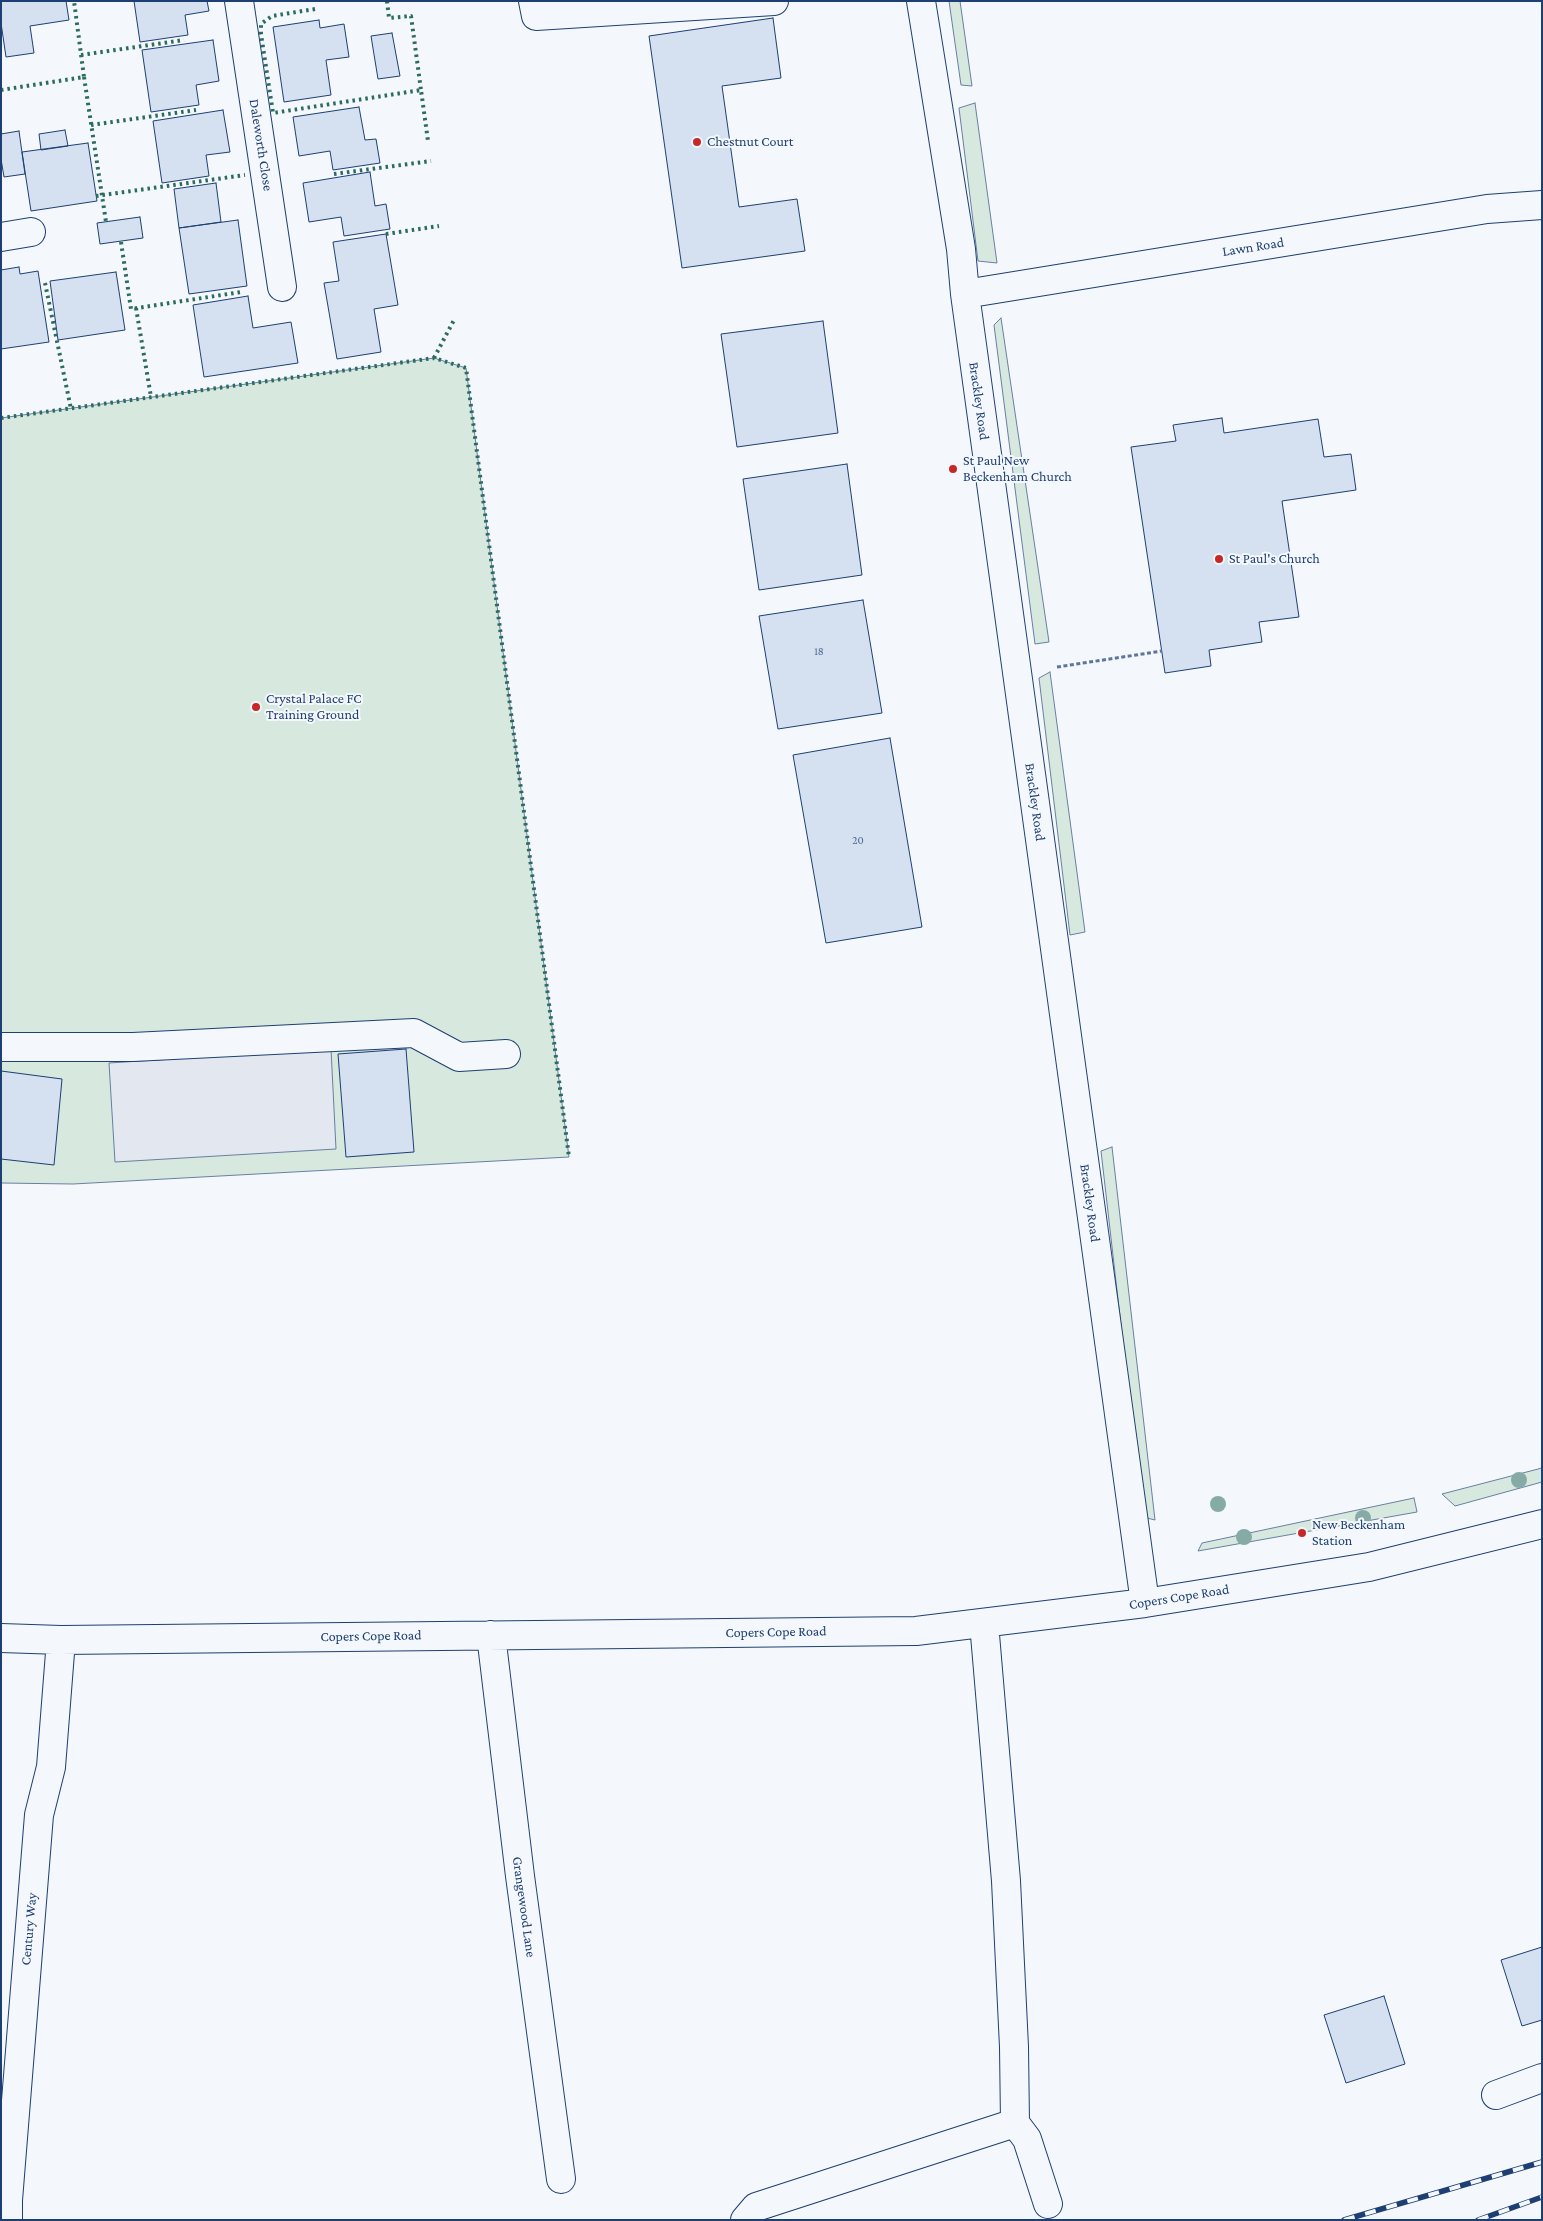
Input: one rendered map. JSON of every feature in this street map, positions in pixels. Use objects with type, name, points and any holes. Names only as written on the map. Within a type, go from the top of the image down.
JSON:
[{"type":"street","points":[[533,1],[536,16],[774,1]]},
{"type":"street","name":"Brackley Road","points":[[921,1],[961,249],[965,294],[1144,1603]]},
{"type":"street","name":"Daleworth Close","points":[[245,2],[282,287]]},
{"type":"street","name":"Lawn Road","points":[[965,294],[1487,209],[1542,205]]},
{"type":"street","points":[[1,237],[31,232]]},
{"type":"street","points":[[1,1047],[133,1047],[414,1033],[459,1057],[506,1054]]},
{"type":"street","name":"Copers Cope Road","points":[[1,1638],[61,1640],[916,1630],[1144,1603],[1369,1567],[1542,1524]]},
{"type":"street","points":[[984,1623],[1006,1881],[1014,2048],[1015,2123],[1027,2139],[1048,2204]]},
{"type":"street","name":"Grangewood Lane","points":[[491,1635],[520,1876],[561,2179]]},
{"type":"street","name":"Century Way","points":[[8,2220],[8,2200],[39,1815],[51,1767],[61,1640]]},
{"type":"street","points":[[1496,2095],[1542,2078]]},
{"type":"street","points":[[745,2220],[756,2207],[1015,2123]]},
{"type":"path","points":[[1057,667],[1162,651]]},
{"type":"shaded area","points":[[949,1],[960,1],[972,86],[961,85]]},
{"type":"shaded area","points":[[975,103],[997,263],[978,261],[959,108]]},
{"type":"shaded area","points":[[1001,318],[1049,642],[1035,644],[994,325]]},
{"type":"shaded area","name":"Crystal Palace FC Training Ground","points":[[434,358],[466,368],[569,1157],[73,1184],[1,1183],[1,418]]},
{"type":"shaded area","points":[[1050,672],[1085,932],[1070,935],[1039,678]]},
{"type":"shaded area","points":[[331,1049],[336,1149],[115,1162],[109,1063]]},
{"type":"shaded area","points":[[1112,1147],[1155,1520],[1143,1517],[1101,1151]]},
{"type":"shaded area","points":[[1542,1468],[1542,1482],[1455,1506],[1442,1494]]},
{"type":"shaded area","points":[[1414,1498],[1417,1512],[1198,1551],[1202,1543]]},
{"type":"building","points":[[1,1],[66,1],[69,20],[30,26],[34,53],[6,57],[1,23]]},
{"type":"building","points":[[134,1],[207,1],[209,11],[185,15],[188,35],[140,42]]},
{"type":"building","name":"Chestnut Court","points":[[773,18],[781,78],[722,86],[739,207],[797,199],[805,251],[682,268],[649,36]]},
{"type":"building","points":[[319,20],[320,28],[344,24],[349,57],[326,60],[331,95],[284,102],[273,27]]},
{"type":"building","points":[[392,33],[400,76],[378,79],[371,36]]},
{"type":"building","points":[[213,40],[219,81],[196,85],[199,105],[151,112],[142,50]]},
{"type":"building","points":[[359,107],[365,140],[376,139],[380,163],[333,170],[330,151],[299,156],[293,117]]},
{"type":"building","points":[[223,110],[230,152],[206,155],[209,176],[162,183],[153,121]]},
{"type":"building","points":[[65,130],[68,146],[41,150],[39,134]]},
{"type":"building","points":[[19,131],[25,174],[4,177],[1,159],[1,134]]},
{"type":"building","points":[[88,143],[97,201],[31,211],[22,152]]},
{"type":"building","points":[[370,172],[375,206],[386,204],[390,229],[344,236],[341,217],[309,222],[303,183]]},
{"type":"building","points":[[216,183],[221,222],[179,228],[174,189]]},
{"type":"building","points":[[140,217],[143,238],[100,244],[97,223]]},
{"type":"building","points":[[238,220],[247,286],[189,294],[179,228]]},
{"type":"building","points":[[386,234],[398,305],[374,309],[381,352],[337,359],[324,283],[339,281],[333,242]]},
{"type":"building","points":[[19,267],[20,274],[38,271],[49,342],[1,349],[1,270]]},
{"type":"building","points":[[116,272],[125,330],[58,340],[50,281]]},
{"type":"building","points":[[248,296],[253,328],[291,322],[298,363],[204,377],[193,305]]},
{"type":"building","points":[[823,321],[838,433],[737,447],[721,334]]},
{"type":"building","name":"St Paul's Church","points":[[1222,418],[1224,433],[1318,419],[1324,457],[1351,454],[1356,490],[1282,501],[1299,617],[1259,622],[1262,642],[1209,650],[1211,666],[1165,673],[1131,447],[1176,441],[1173,425]]},
{"type":"building","points":[[847,464],[862,575],[759,590],[743,479]]},
{"type":"building","points":[[863,600],[882,713],[778,729],[759,616]]},
{"type":"building","points":[[890,738],[922,927],[826,943],[793,755]]},
{"type":"building","points":[[406,1049],[414,1152],[346,1157],[338,1054]]},
{"type":"building","points":[[1,1071],[62,1079],[54,1165],[1,1159]]},
{"type":"building","points":[[1542,1947],[1542,2020],[1522,2026],[1501,1960]]},
{"type":"building","points":[[1384,1996],[1405,2064],[1346,2083],[1324,2015]]},
{"type":"railway","points":[[1344,2220],[1542,2162]]},
{"type":"railway","points":[[1478,2220],[1542,2197]]},
{"type":"hedge","points":[[1,90],[84,77],[74,1]]},
{"type":"hedge","points":[[387,1],[389,18],[411,16],[421,90]]},
{"type":"hedge","points":[[315,9],[272,16],[261,24],[273,113],[421,90],[428,141]]},
{"type":"hedge","points":[[81,55],[184,40]]},
{"type":"hedge","points":[[84,77],[106,222]]},
{"type":"hedge","points":[[91,125],[196,110]]},
{"type":"hedge","points":[[334,174],[431,161]]},
{"type":"hedge","points":[[96,196],[245,175]]},
{"type":"hedge","points":[[386,234],[439,226]]},
{"type":"hedge","points":[[121,242],[131,309],[241,292]]},
{"type":"hedge","points":[[45,283],[71,409]]},
{"type":"hedge","points":[[136,308],[151,397]]},
{"type":"hedge","points":[[434,358],[454,320]]},
{"type":"hedge","points":[[1,418],[434,358],[466,368],[569,1157]]},
{"type":"place","name":"Chestnut Court","points":[[697,142]]},
{"type":"place","name":"St Paul New Beckenham Church","points":[[953,469]]},
{"type":"place","name":"St Paul's Church","points":[[1219,559]]},
{"type":"place","name":"Crystal Palace FC Training Ground","points":[[256,707]]},
{"type":"place","name":"New Beckenham Station","points":[[1302,1533]]}]
